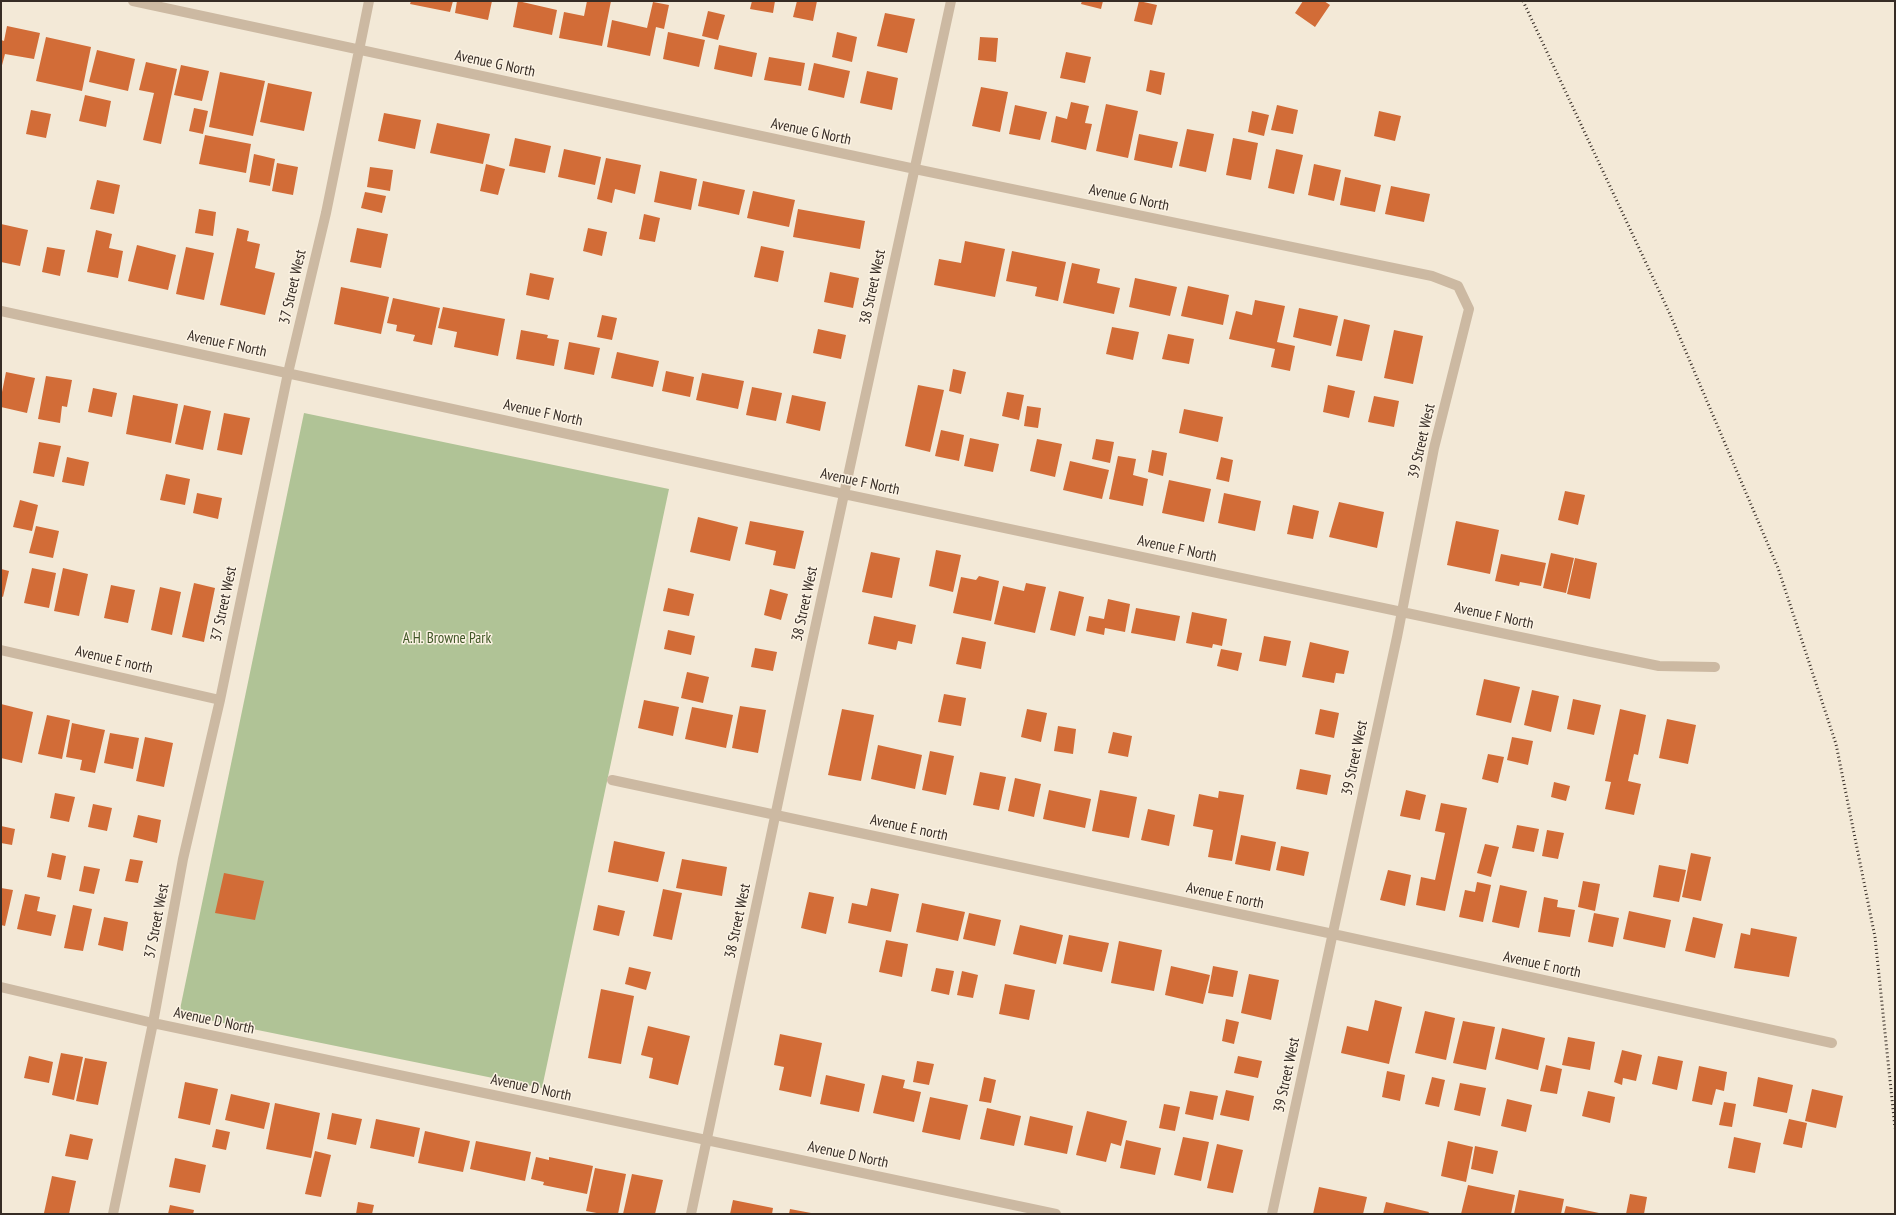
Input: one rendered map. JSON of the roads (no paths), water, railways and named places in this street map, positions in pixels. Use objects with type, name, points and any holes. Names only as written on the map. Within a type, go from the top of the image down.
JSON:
[{"type":"street","name":"Avenue G North","points":[[133,1],[914,169],[1432,276],[1458,286],[1469,309]]},
{"type":"street","name":"37 Street West","points":[[113,1214],[153,1023],[184,859],[220,700],[288,373],[326,212],[369,1]]},
{"type":"street","name":"38 Street West","points":[[691,1214],[844,494],[951,1]]},
{"type":"street","name":"39 Street West","points":[[1272,1214],[1402,612],[1434,448],[1469,309]]},
{"type":"street","name":"Avenue F North","points":[[1,311],[844,494],[1659,666],[1715,667]]},
{"type":"street","name":"Avenue E north","points":[[1,650],[220,700]]},
{"type":"street","name":"Avenue E north","points":[[612,780],[1333,934],[1832,1043]]},
{"type":"street","name":"Avenue D North","points":[[1,987],[153,1023],[1056,1214]]},
{"type":"railway","points":[[1523,1],[1669,312],[1778,568],[1836,744],[1875,937],[1895,1128]]},
{"type":"park label","name":"A.H. Browne Park","points":[[447,639]]}]
